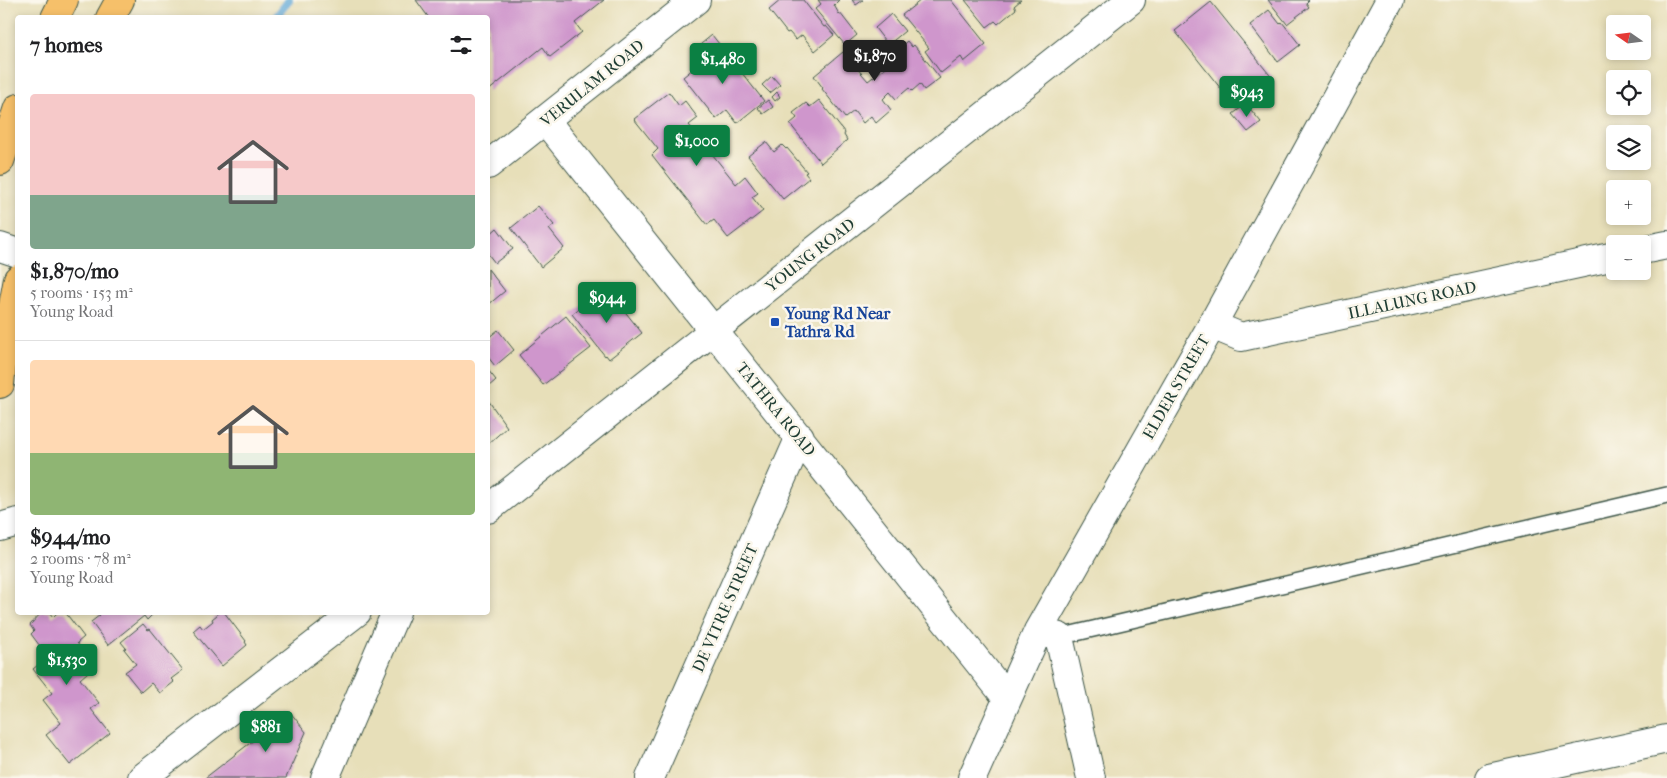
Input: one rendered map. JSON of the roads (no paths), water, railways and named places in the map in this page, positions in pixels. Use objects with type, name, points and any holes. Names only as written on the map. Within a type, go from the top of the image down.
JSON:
[{"type":"highway","points":[[56,15],[64,0]]},
{"type":"highway","points":[[112,15],[120,0]]},
{"type":"highway","points":[[0,161],[15,117]]},
{"type":"highway","points":[[0,384],[15,295]]},
{"type":"street","name":"VERULAM ROAD","points":[[490,163],[696,0]]},
{"type":"street","name":"YOUNG ROAD","points":[[490,507],[1131,0]]},
{"type":"street","name":"ELDER STREET","points":[[972,778],[1008,698],[1049,634],[1212,324],[1390,0]]},
{"type":"street","name":"TATHRA ROAD","points":[[546,120],[712,332],[800,437],[1008,698]]},
{"type":"street","points":[[1651,248],[1667,245]]},
{"type":"street","points":[[0,247],[15,252]]},
{"type":"street","name":"ILLALUNG ROAD","points":[[1212,324],[1241,337],[1606,258]]},
{"type":"street","name":"DE VITRE STREET","points":[[650,778],[800,437]]},
{"type":"street","points":[[0,527],[15,523]]},
{"type":"street","points":[[142,778],[353,615]]},
{"type":"street","points":[[325,778],[395,615]]},
{"type":"street","points":[[1049,634],[1091,778]]},
{"type":"street","points":[[1489,778],[1667,739]]},
{"type":"lane","points":[[1049,634],[1667,495]]},
{"type":"waterway","points":[[277,15],[289,0]]},
{"type":"place","name":"Young Rd Near Tathra Rd","points":[[775,322]]}]
